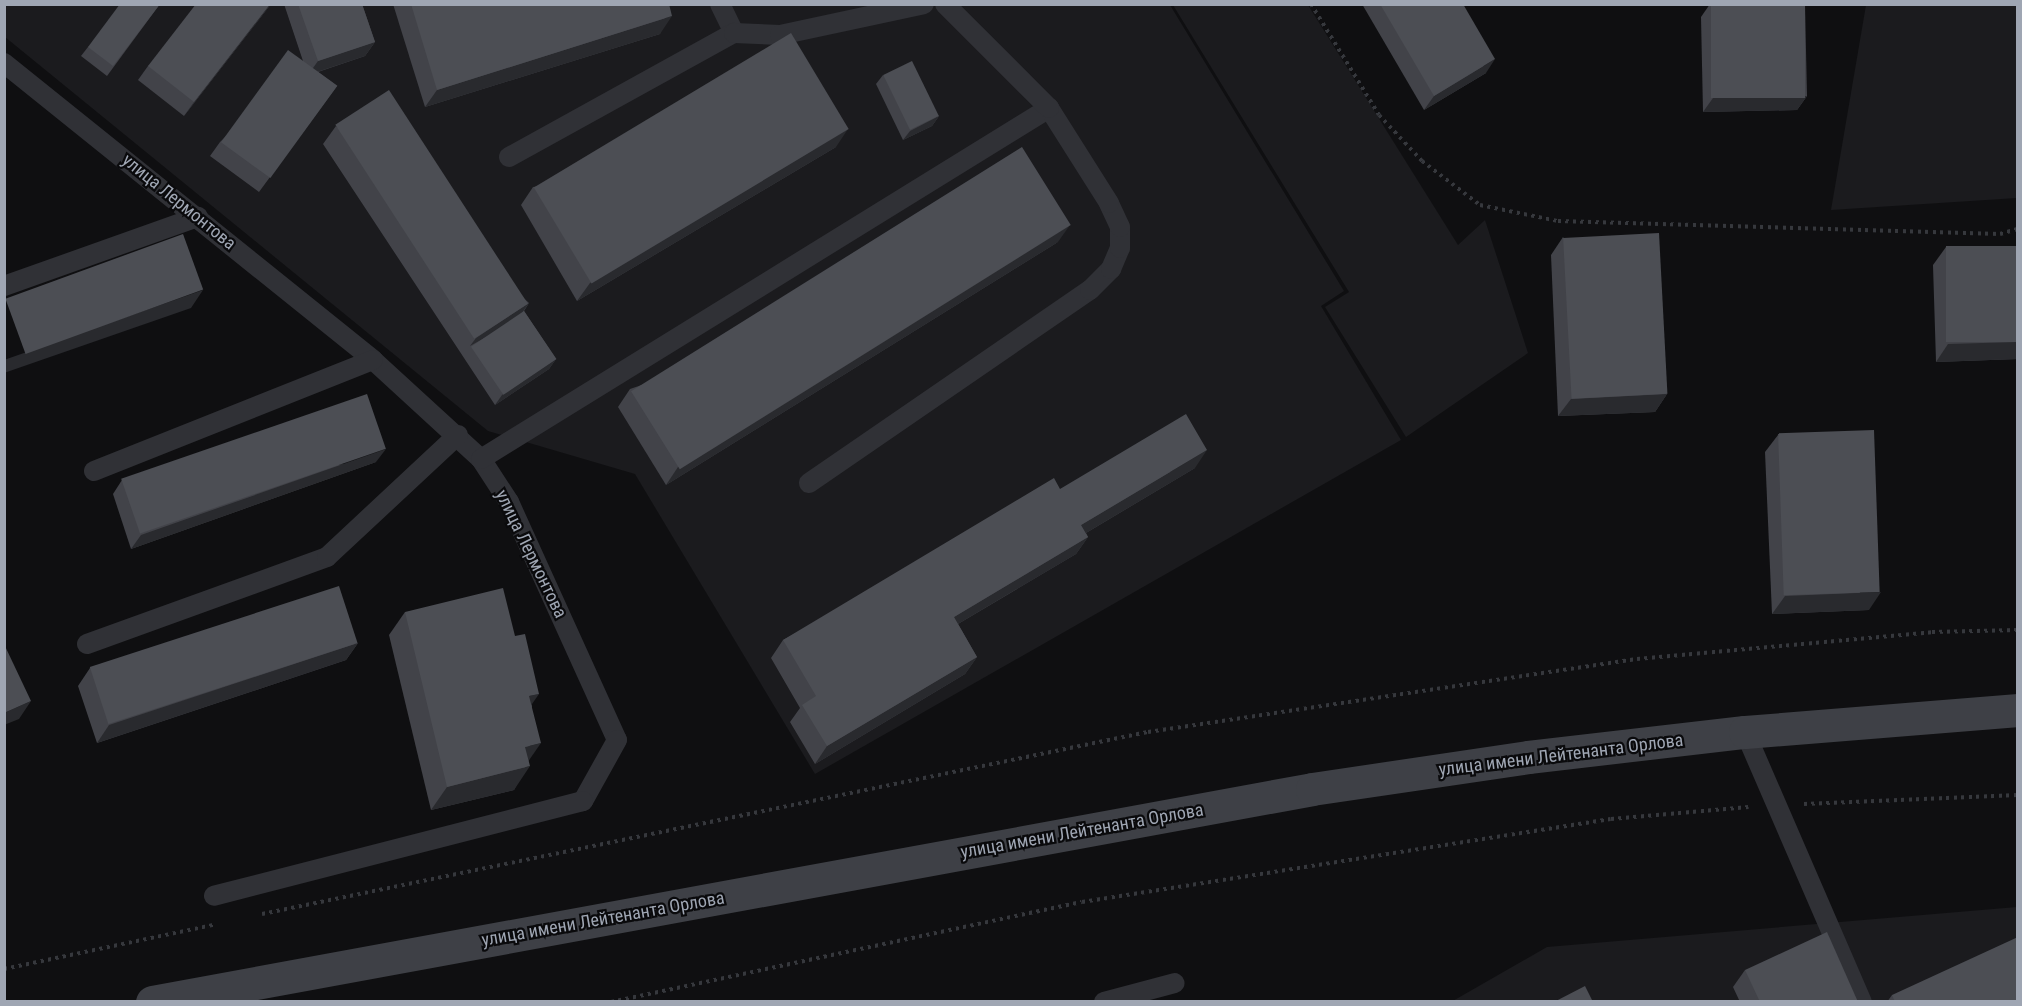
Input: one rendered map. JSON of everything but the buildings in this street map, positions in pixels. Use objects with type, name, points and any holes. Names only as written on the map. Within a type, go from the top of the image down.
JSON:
[{"type":"main road","name":"улица имени Лейтенанта Орлова","points":[[152,1002],[1312,789],[1528,757],[1745,732],[2018,710]]},
{"type":"lane","points":[[720,4],[734,33]]},
{"type":"lane","points":[[509,157],[734,33],[780,35],[924,4]]},
{"type":"lane","points":[[809,483],[1090,290],[1112,269],[1120,248],[1120,226],[1049,108],[945,4]]},
{"type":"lane","name":"улица Лермонтова","points":[[4,63],[373,360],[458,435],[481,459],[509,502],[617,741],[583,801],[214,896]]},
{"type":"lane","points":[[481,459],[1049,108]]},
{"type":"lane","points":[[4,286],[198,217]]},
{"type":"lane","points":[[94,471],[373,360]]},
{"type":"lane","points":[[87,644],[327,557],[458,435]]},
{"type":"lane","points":[[1745,732],[1862,1002]]},
{"type":"lane","points":[[1104,1002],[1174,983]]},
{"type":"path","points":[[1311,4],[1379,115],[1422,160],[1480,205],[1558,221],[2000,234],[2018,229]]},
{"type":"path","points":[[249,917],[1148,732],[1637,659],[1932,632],[2018,630]]},
{"type":"path","points":[[611,1002],[1082,902],[1611,819],[1777,805],[2018,795]]},
{"type":"path","points":[[4,969],[226,922]]},
{"type":"shaded area","points":[[4,5],[1170,5],[1344,291],[1321,306],[1401,440],[815,774],[635,474],[488,431],[5,37]]},
{"type":"shaded area","points":[[1173,5],[1308,5],[1458,245],[1485,220],[1528,353],[1406,437],[1325,307],[1349,292]]},
{"type":"shaded area","points":[[1866,5],[2017,5],[2017,198],[1831,210]]},
{"type":"shaded area","points":[[2017,907],[2017,1001],[1451,1002],[1547,947]]}]
